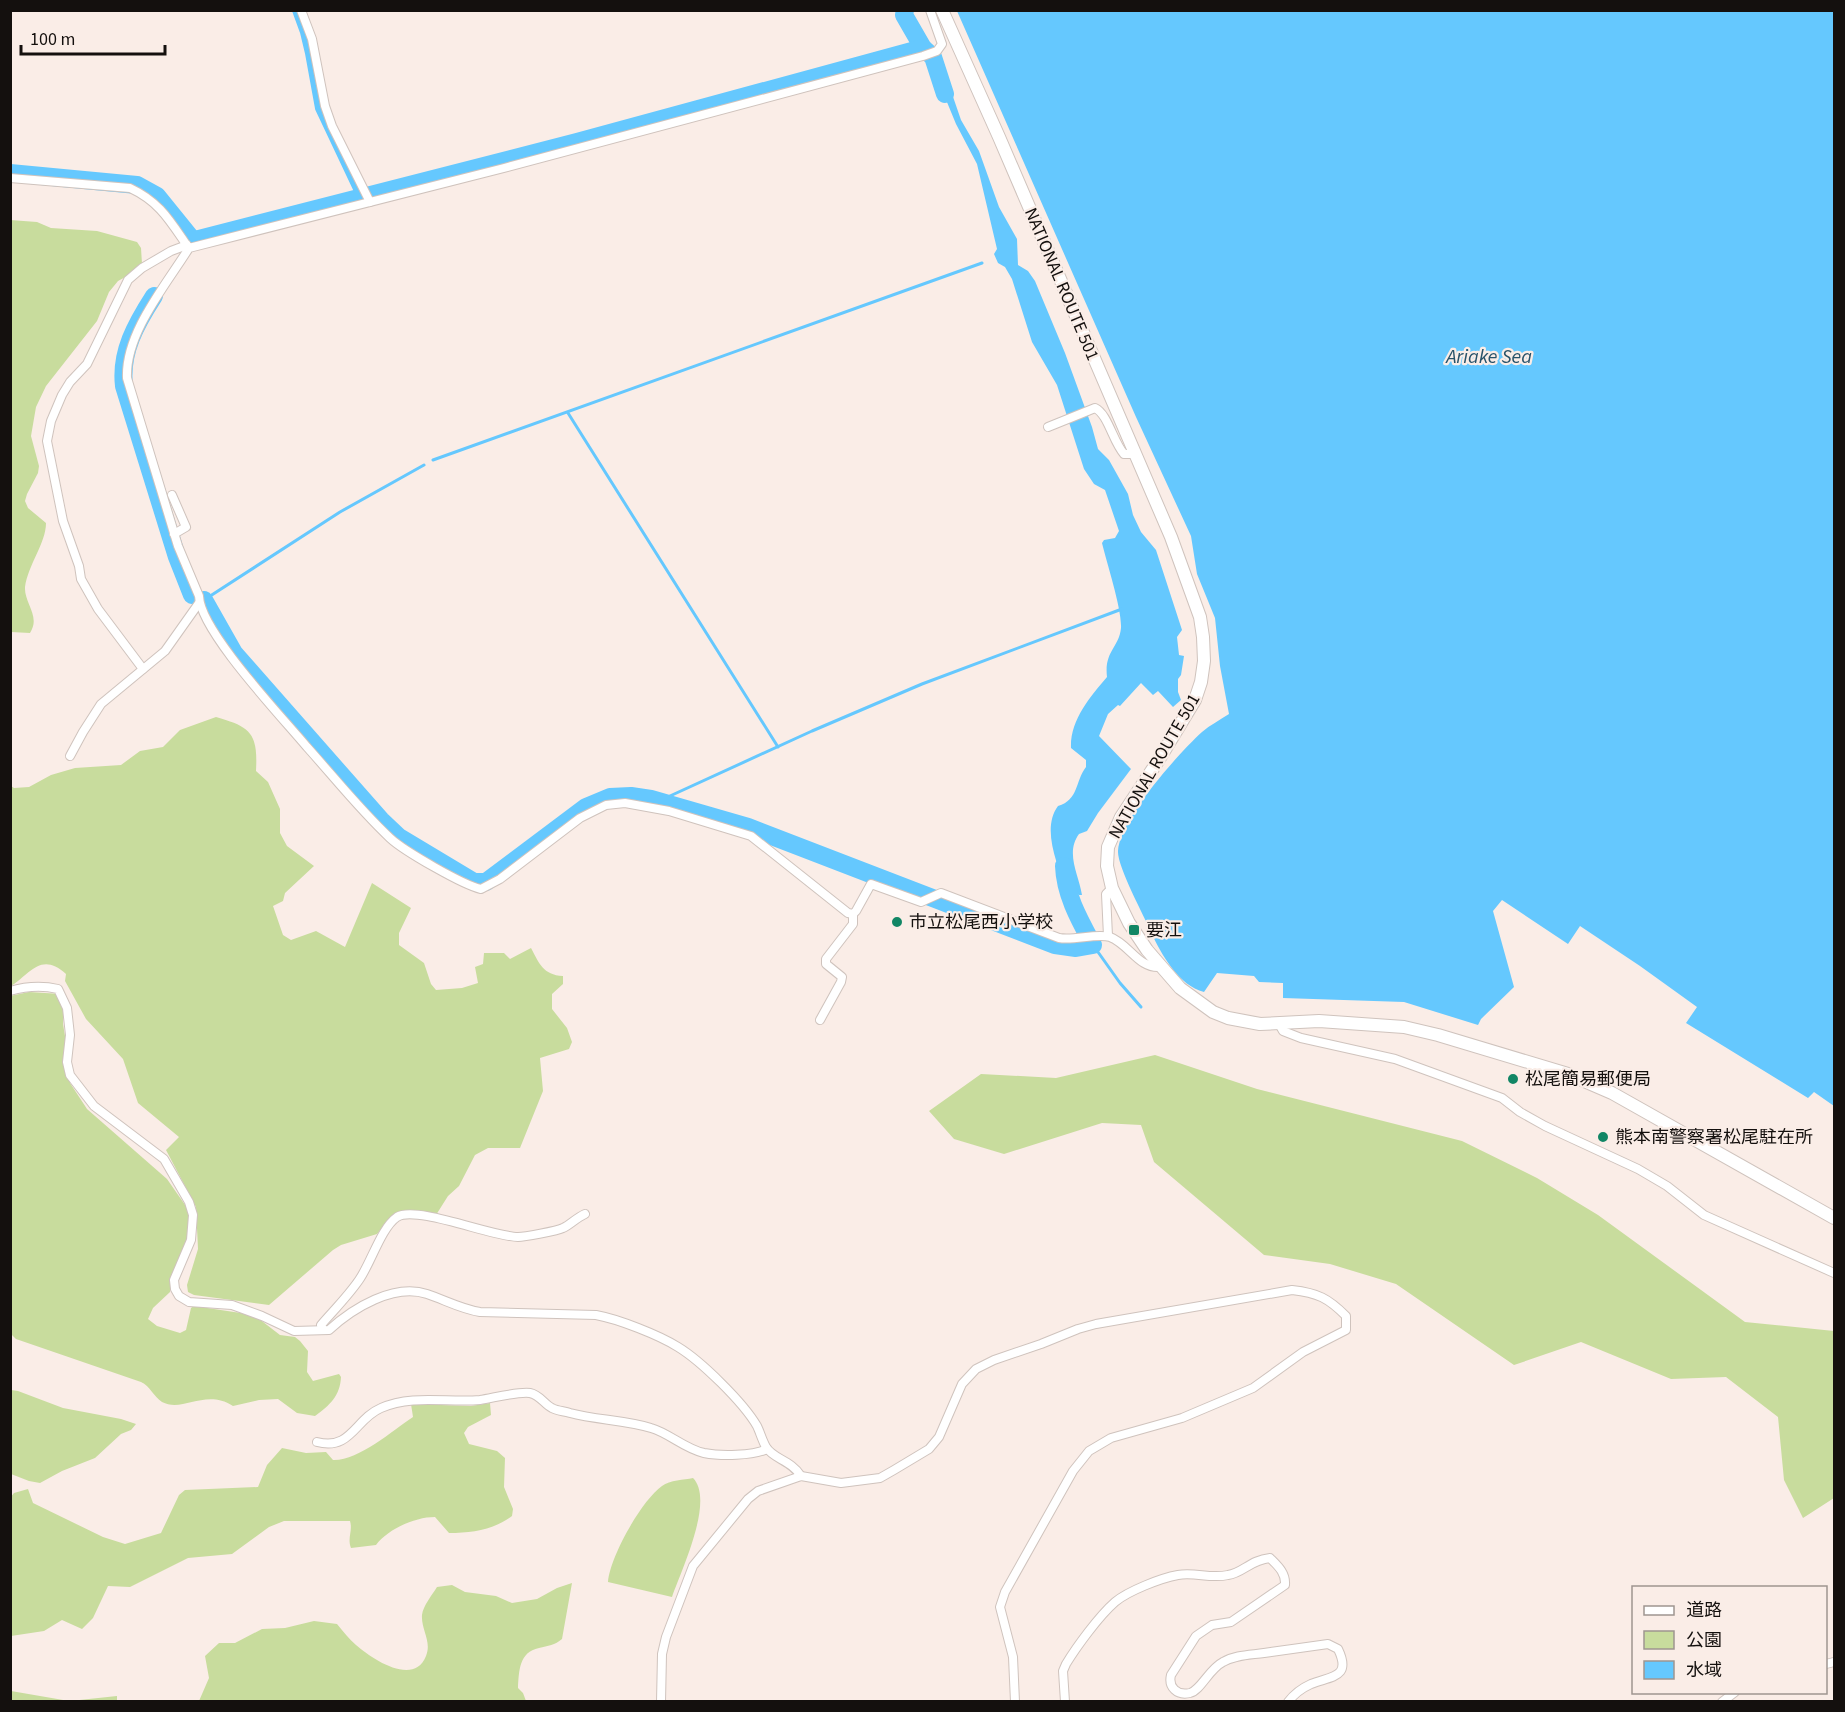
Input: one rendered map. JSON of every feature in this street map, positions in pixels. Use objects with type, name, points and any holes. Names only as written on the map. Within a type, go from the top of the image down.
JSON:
[{"type":"highway","name":"NATIONAL ROUTE 501","points":[[942,10],[1171,537],[1192,594],[1203,637],[1204,661],[1201,682],[1187,716],[1113,833],[1108,847],[1107,866],[1112,888],[1129,922],[1160,967],[1180,988],[1213,1012],[1243,1022],[1279,1024],[1318,1021],[1404,1027],[1568,1074],[1612,1093],[1834,1218]]},
{"type":"street","points":[[301,10],[312,39],[328,116],[369,198]]},
{"type":"street","points":[[144,669],[98,609],[81,579],[80,566],[63,521],[47,441],[51,421],[62,395],[70,382],[87,364],[128,280],[171,251],[369,198],[494,171],[937,51],[942,44],[930,10]]},
{"type":"street","points":[[10,178],[130,188],[156,203],[188,247]]},
{"type":"street","points":[[188,247],[138,330],[127,366],[127,378],[174,534],[199,596],[199,603],[218,639],[243,672],[359,806],[400,845],[481,890],[501,879],[580,818],[594,810],[606,805],[625,802],[669,810],[751,836],[848,913],[854,914]]},
{"type":"street","points":[[1048,427],[1095,408],[1101,412],[1117,447],[1124,454],[1135,454]]},
{"type":"street","points":[[172,495],[186,527],[174,534]]},
{"type":"street","points":[[70,756],[101,704],[165,651],[199,603]]},
{"type":"street","points":[[820,1020],[842,977],[826,964],[826,959],[853,924],[854,914],[871,884],[921,902],[941,893],[1059,938],[1068,940],[1104,937],[1120,943],[1148,966],[1160,967]]},
{"type":"street","points":[[1104,937],[1109,929],[1106,894],[1112,888]]},
{"type":"street","points":[[10,990],[29,986],[58,989],[66,1008],[70,1035],[67,1062],[70,1075],[93,1106],[164,1159],[185,1192],[193,1215],[191,1240],[174,1280],[179,1296],[189,1302],[232,1305],[294,1331],[303,1332],[329,1330],[342,1318],[371,1300],[398,1293],[424,1293],[463,1309],[480,1312],[596,1315],[612,1318],[678,1347],[704,1368],[740,1404],[756,1425],[767,1449],[795,1466],[801,1476]]},
{"type":"street","points":[[1279,1024],[1284,1031],[1301,1038],[1395,1059],[1495,1095],[1545,1126],[1658,1180],[1704,1215],[1834,1273]]},
{"type":"street","points":[[323,1329],[321,1325],[358,1281],[383,1235],[395,1218],[401,1215],[431,1217],[517,1237],[562,1228],[585,1214]]},
{"type":"street","points":[[661,1701],[662,1654],[666,1637],[693,1566],[748,1499],[758,1491],[801,1476],[841,1482],[880,1478],[929,1449],[939,1437],[962,1384],[976,1369],[994,1360],[1078,1329],[1292,1290],[1311,1293],[1332,1302],[1346,1316],[1346,1330],[1303,1352],[1253,1388],[1182,1418],[1112,1438],[1089,1451],[1068,1479],[1005,1592],[1000,1607],[1013,1657],[1016,1701]]},
{"type":"street","points":[[317,1442],[327,1444],[346,1439],[360,1423],[379,1408],[395,1403],[478,1400],[530,1393],[542,1398],[551,1408],[652,1428],[701,1452],[715,1454],[760,1452],[767,1449]]},
{"type":"street","points":[[1065,1701],[1064,1671],[1066,1664],[1115,1602],[1138,1589],[1175,1575],[1214,1577],[1232,1575],[1258,1559],[1270,1558],[1280,1567],[1285,1585],[1231,1622],[1212,1625],[1196,1636],[1170,1681],[1173,1688],[1180,1693],[1190,1693],[1196,1690],[1212,1668],[1234,1657],[1328,1644],[1338,1649],[1344,1660],[1342,1670],[1336,1676],[1309,1685],[1288,1701]]},
{"type":"green space","points":[[10,220],[37,222],[51,228],[97,231],[137,242],[141,248],[142,264],[138,270],[118,281],[109,292],[97,321],[46,386],[36,407],[31,436],[39,466],[25,501],[28,508],[46,523],[43,538],[25,587],[34,621],[30,633],[11,632]]},
{"type":"green space","points":[[216,717],[245,728],[250,734],[256,748],[256,771],[268,782],[280,809],[280,833],[287,846],[314,866],[285,893],[283,901],[273,906],[283,935],[291,940],[316,931],[345,947],[372,883],[411,908],[399,933],[399,945],[424,963],[431,984],[436,990],[462,988],[478,983],[475,967],[483,964],[484,953],[504,953],[510,959],[531,948],[546,971],[563,976],[563,984],[552,994],[552,1009],[567,1028],[572,1042],[569,1049],[540,1058],[543,1091],[520,1148],[488,1148],[475,1155],[459,1186],[448,1196],[436,1215],[405,1213],[391,1216],[377,1234],[341,1245],[333,1250],[269,1305],[194,1295],[188,1292],[187,1285],[198,1249],[196,1207],[166,1150],[179,1137],[138,1103],[123,1059],[86,1019],[65,981],[66,974],[50,964],[43,965],[36,967],[11,986],[11,786],[14,788],[29,787],[51,775],[75,768],[121,765],[140,751],[163,747],[180,730]]},
{"type":"green space","points":[[29,992],[61,994],[64,1001],[63,1024],[70,1083],[87,1109],[167,1179],[190,1212],[189,1257],[171,1281],[170,1292],[153,1308],[148,1319],[157,1326],[180,1333],[186,1330],[191,1308],[194,1306],[254,1315],[280,1335],[295,1337],[308,1351],[307,1372],[313,1381],[339,1374],[341,1377],[339,1390],[333,1400],[315,1416],[297,1413],[278,1399],[259,1400],[233,1406],[213,1399],[170,1405],[159,1400],[141,1382],[16,1339],[11,1334],[10,996]]},
{"type":"green space","points":[[1155,1055],[1257,1089],[1462,1141],[1537,1178],[1598,1215],[1745,1322],[1834,1331],[1834,1498],[1803,1518],[1784,1480],[1778,1417],[1726,1377],[1671,1379],[1581,1342],[1514,1365],[1396,1284],[1330,1264],[1264,1255],[1154,1162],[1141,1125],[1102,1123],[1004,1154],[954,1139],[929,1111],[981,1074],[1056,1078]]},
{"type":"green space","points":[[11,1390],[63,1408],[136,1424],[131,1430],[121,1434],[95,1458],[62,1471],[40,1483],[29,1481],[11,1474]]},
{"type":"green space","points":[[490,1403],[491,1415],[468,1427],[464,1433],[469,1444],[497,1451],[505,1458],[504,1487],[513,1509],[512,1516],[497,1525],[474,1531],[449,1533],[435,1517],[427,1518],[395,1529],[376,1545],[351,1548],[350,1521],[284,1521],[269,1527],[232,1554],[188,1558],[130,1587],[108,1586],[93,1618],[82,1629],[62,1620],[44,1631],[11,1636],[10,1498],[14,1493],[28,1489],[33,1503],[103,1537],[125,1544],[161,1533],[179,1495],[185,1490],[258,1487],[267,1465],[282,1448],[306,1453],[326,1452],[333,1460],[343,1459],[364,1451],[413,1417],[411,1404],[471,1406]]},
{"type":"green space","points":[[693,1478],[699,1488],[698,1518],[694,1536],[672,1597],[608,1582],[620,1545],[645,1504],[665,1484]]},
{"type":"green space","points":[[572,1583],[562,1639],[554,1644],[532,1650],[521,1663],[518,1688],[526,1701],[199,1701],[209,1678],[205,1656],[219,1643],[235,1643],[262,1629],[285,1628],[314,1621],[337,1624],[353,1643],[382,1663],[403,1670],[412,1669],[420,1665],[428,1651],[422,1615],[437,1587],[452,1585],[465,1592],[496,1596],[512,1603],[537,1599]]},
{"type":"green space","points":[[11,1691],[69,1701],[11,1701]]},
{"type":"green space","points":[[117,1696],[117,1701],[70,1701]]},
{"type":"water","name":"Ariake Sea","points":[[957,11],[1834,11],[1834,1106],[1814,1092],[1808,1098],[1686,1023],[1697,1007],[1580,926],[1568,944],[1502,900],[1493,911],[1514,987],[1481,1019],[1478,1025],[1404,1002],[1283,998],[1283,983],[1259,982],[1254,976],[1217,973],[1204,992],[1187,983],[1172,968],[1155,941],[1122,868],[1118,851],[1121,838],[1129,822],[1165,771],[1202,732],[1229,714],[1220,666],[1215,618],[1197,574],[1191,536]]},
{"type":"water","points":[[939,71],[950,88],[961,120],[979,151],[999,207],[1017,239],[1018,265],[1028,271],[1035,281],[1065,353],[1098,449],[1109,460],[1128,494],[1133,515],[1141,532],[1156,550],[1182,630],[1177,637],[1179,655],[1184,656],[1181,675],[1178,679],[1178,692],[1181,700],[1173,707],[1158,691],[1153,695],[1141,683],[1120,706],[1118,705],[1108,714],[1099,736],[1131,769],[1087,831],[1079,834],[1075,841],[1074,864],[1082,895],[1072,888],[1066,890],[1055,858],[1051,825],[1058,806],[1073,795],[1086,767],[1086,760],[1071,748],[1074,728],[1082,710],[1107,677],[1108,661],[1120,635],[1121,620],[1102,543],[1104,540],[1115,538],[1119,531],[1105,490],[1094,484],[1084,469],[1057,385],[1032,342],[1012,279],[1005,267],[998,263],[994,254],[997,249],[977,164],[956,124],[935,73]]},
{"type":"waterway","points":[[297,10],[310,53],[320,108],[362,197]]},
{"type":"waterway","points":[[905,10],[904,15],[923,48],[933,57],[945,94]]},
{"type":"waterway","points":[[10,173],[137,185],[157,196],[195,240],[577,142],[923,48]]},
{"type":"waterway","points":[[433,460],[982,263]]},
{"type":"waterway","points":[[154,296],[141,317],[127,350],[124,362],[124,386],[177,557],[192,595]]},
{"type":"waterway","points":[[568,413],[778,747]]},
{"type":"waterway","points":[[204,600],[340,512],[424,465]]},
{"type":"waterway","points":[[204,600],[234,653],[381,820],[399,837],[474,882],[486,882],[586,807],[610,797],[631,796],[651,799],[748,827],[1055,945],[1076,948],[1093,945],[1070,897],[1064,866]]},
{"type":"waterway","points":[[659,801],[922,684],[1122,609]]},
{"type":"waterway","points":[[1093,945],[1120,983],[1141,1007]]},
{"type":"place","name":"市立松尾西小学校","points":[[897,922]]},
{"type":"place","name":"要江","points":[[1134,930]]},
{"type":"place","name":"松尾簡易郵便局","points":[[1513,1079]]},
{"type":"place","name":"熊本南警察署松尾駐在所","points":[[1603,1137]]}]
